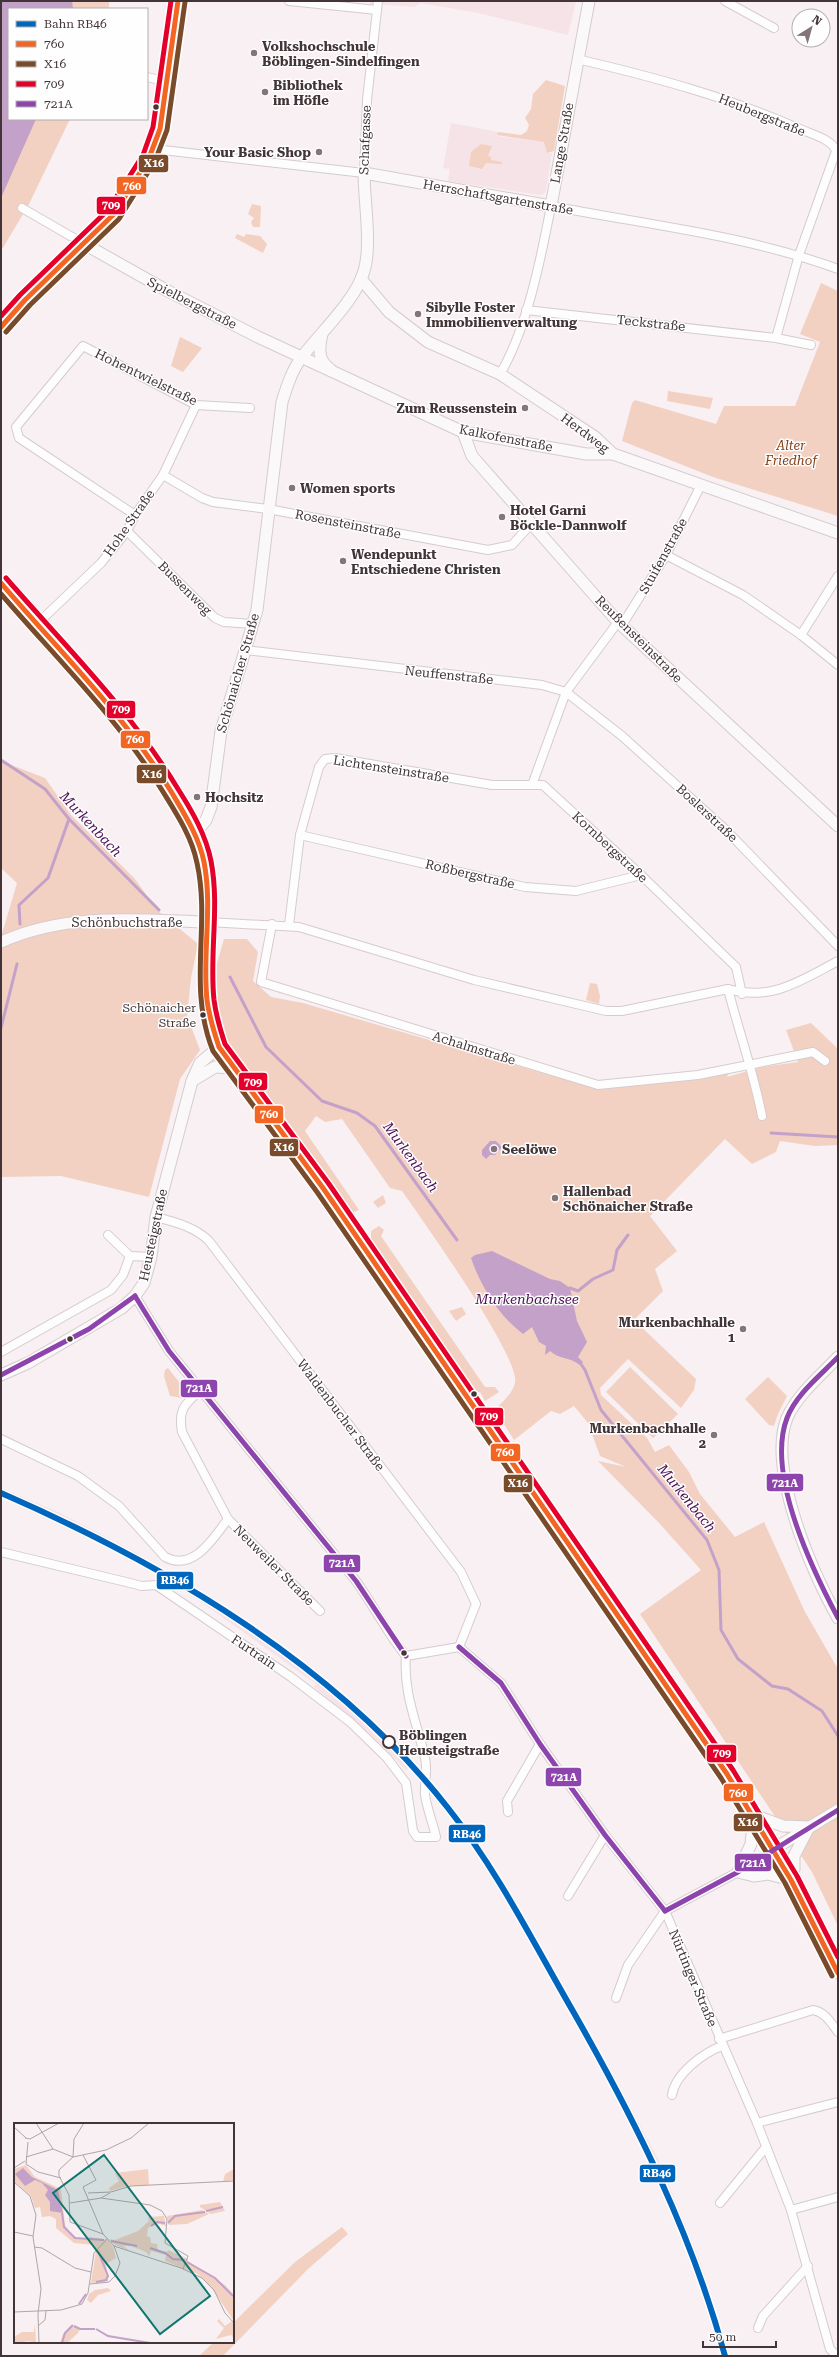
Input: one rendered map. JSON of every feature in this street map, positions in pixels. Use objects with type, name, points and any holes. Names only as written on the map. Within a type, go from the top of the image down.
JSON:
[{"type":"street","points":[[1,327],[34,291],[86,245],[114,214],[154,149],[160,129],[168,82],[178,1]]},
{"type":"street","points":[[289,1],[377,10]]},
{"type":"street","name":"Schafgasse","points":[[361,279],[366,256],[364,173],[367,100],[378,1]]},
{"type":"street","name":"Lange Straße","points":[[500,374],[510,359],[526,310],[543,248],[589,1]]},
{"type":"street","points":[[725,1],[774,28]]},
{"type":"street","name":"Heubergstraße","points":[[577,59],[668,81],[704,92],[797,128],[834,147],[836,151],[799,254]]},
{"type":"street","points":[[148,77],[168,82]]},
{"type":"street","name":"Herrschaftsgartenstraße","points":[[154,149],[364,173],[674,226],[799,254],[838,269]]},
{"type":"street","points":[[22,208],[86,245]]},
{"type":"street","name":"Spielbergstraße","points":[[86,245],[168,291],[302,358]]},
{"type":"street","points":[[776,338],[799,254]]},
{"type":"street","name":"Schönaicher Straße","points":[[194,835],[206,820],[211,807],[220,731],[246,650],[256,610],[282,402],[293,372],[361,279]]},
{"type":"street","name":"Herdweg","points":[[361,279],[389,312],[428,342],[500,374],[595,437],[613,454],[838,533]]},
{"type":"street","name":"Teckstraße","points":[[526,310],[776,338],[811,345]]},
{"type":"street","name":"Kalkofenstraße","points":[[323,333],[319,347],[320,356],[325,366],[338,375]]},
{"type":"street","name":"Hohentwielstraße","points":[[135,515],[24,444],[19,438],[16,427],[83,346],[196,405],[250,408]]},
{"type":"street","name":"Kalkofenstraße","points":[[302,358],[463,432],[586,454],[613,454]]},
{"type":"street","name":"Hohe Straße","points":[[37,624],[101,562],[127,531],[135,515],[163,475],[196,405]]},
{"type":"street","name":"Reußensteinstraße","points":[[463,432],[472,456],[530,525],[620,623],[838,826]]},
{"type":"street","name":"Rosensteinstraße","points":[[163,475],[202,498],[213,502],[268,509],[488,550],[512,545],[530,525]]},
{"type":"street","name":"Stuifenstraße","points":[[620,623],[666,555],[701,485]]},
{"type":"street","name":"Bussenweg","points":[[127,531],[215,618],[224,622],[253,624]]},
{"type":"street","points":[[666,555],[743,595],[802,634],[838,665]]},
{"type":"street","points":[[802,634],[838,576]]},
{"type":"street","points":[[1,583],[126,724],[168,785],[194,835],[206,872],[208,922],[205,991],[210,1023],[219,1047],[324,1188],[544,1511],[653,1664],[754,1815],[791,1880],[838,1973]]},
{"type":"street","points":[[532,785],[566,692],[620,623]]},
{"type":"street","name":"Neuffenstraße","points":[[246,650],[278,655],[542,685],[566,692]]},
{"type":"street","name":"Boslerstraße","points":[[566,692],[622,736],[725,829],[838,946]]},
{"type":"street","name":"Lichtensteinstraße","points":[[289,926],[300,835],[319,767],[326,759],[334,758],[492,785],[532,785]]},
{"type":"street","name":"Kornbergstraße","points":[[532,785],[543,785],[641,875],[736,968],[742,994]]},
{"type":"street","name":"Roßbergstraße","points":[[300,835],[525,887],[576,891],[641,875]]},
{"type":"street","name":"Schönbuchstraße","points":[[1,942],[44,926],[69,922],[100,920],[208,922]]},
{"type":"street","points":[[208,922],[289,926],[474,980],[606,1011],[622,1011],[728,989],[742,994],[770,994],[799,982],[838,961]]},
{"type":"street","name":"Achalmstraße","points":[[272,924],[261,982],[598,1085],[698,1075],[813,1052],[825,1061]]},
{"type":"street","points":[[728,989],[748,1064],[757,1090],[762,1116]]},
{"type":"street","name":"Heusteigstraße","points":[[219,1047],[200,1064],[192,1081],[156,1217],[150,1258],[144,1284],[135,1296],[169,1350],[356,1581],[378,1611],[391,1638],[406,1656]]},
{"type":"street","points":[[192,1081],[215,1068],[234,1068]]},
{"type":"street","name":"Waldenbucher Straße","points":[[156,1217],[176,1222],[198,1232],[209,1241],[460,1572],[476,1604],[459,1647]]},
{"type":"street","points":[[108,1236],[130,1256],[150,1258]]},
{"type":"street","points":[[1,1352],[111,1290],[123,1275],[130,1256]]},
{"type":"street","points":[[1,1375],[28,1363],[103,1320],[122,1308],[135,1296]]},
{"type":"street","points":[[838,1357],[813,1383],[788,1418],[782,1456],[784,1480],[794,1512],[812,1563],[838,1618]]},
{"type":"street","name":"Neuweiler Straße","points":[[201,1389],[183,1407],[180,1418],[182,1432],[228,1520],[320,1611]]},
{"type":"street","name":"Neuweiler Straße","points":[[1,1439],[78,1476],[119,1506],[165,1557],[174,1562],[182,1562],[206,1548],[228,1520]]},
{"type":"street","name":"Furtrain","points":[[1,1552],[142,1586],[156,1585],[291,1677],[350,1722],[387,1758],[406,1783],[413,1832],[417,1837],[436,1836],[425,1793],[427,1776],[425,1758],[409,1702],[404,1676],[406,1656]]},
{"type":"street","points":[[406,1656],[459,1647]]},
{"type":"street","name":"Nürtinger Straße","points":[[459,1647],[501,1682],[540,1744],[604,1835],[665,1911],[720,2042],[757,2124],[791,2210],[808,2266],[830,2349],[837,2356]]},
{"type":"street","points":[[508,1812],[507,1801],[540,1744]]},
{"type":"street","points":[[774,1849],[838,1810]]},
{"type":"street","points":[[754,1815],[783,1826],[810,1827]]},
{"type":"street","points":[[754,1815],[750,1844],[738,1872],[754,1876],[768,1874],[791,1880]]},
{"type":"street","points":[[791,1880],[794,1869],[794,1856],[810,1827]]},
{"type":"street","points":[[568,1896],[604,1835]]},
{"type":"street","name":"Nürtinger Straße","points":[[616,1998],[628,1965],[665,1911],[738,1872],[774,1849]]},
{"type":"street","points":[[672,2095],[678,2081],[693,2063],[720,2042],[813,2010],[819,2011],[828,2018],[838,2032]]},
{"type":"street","points":[[757,2124],[838,2102]]},
{"type":"street","points":[[720,2203],[766,2147]]},
{"type":"street","points":[[791,2210],[838,2197]]},
{"type":"street","points":[[758,2328],[763,2316],[808,2266]]},
{"type":"shaded area","points":[[370,1],[576,1],[568,35],[478,13],[420,3],[415,7],[370,4]]},
{"type":"shaded area","points":[[451,123],[498,132],[497,136],[545,142],[547,153],[552,153],[544,194],[540,195],[448,181],[450,169],[443,168]]},
{"type":"shaded area","points":[[1,1488],[58,1512],[135,1552],[223,1605],[284,1648],[332,1686],[419,1768],[415,1772],[410,1767],[406,1770],[368,1732],[314,1687],[316,1684],[177,1586],[109,1548],[1,1498]]},
{"type":"shaded area","points":[[439,1791],[489,1857],[619,2085],[659,2161],[702,2266],[728,2356],[721,2356],[712,2322],[695,2270],[677,2222],[640,2137],[486,1866],[434,1794]]},
{"type":"green space","points":[[1,1],[109,1],[109,8],[8,8],[8,120],[70,120],[29,204],[1,251]]},
{"type":"green space","points":[[546,80],[565,86],[554,151],[547,153],[544,142],[497,135],[498,132],[521,135],[527,131],[529,125],[525,118],[531,109],[533,94]]},
{"type":"green space","points":[[481,144],[492,146],[488,156],[491,157],[491,160],[502,162],[502,164],[486,163],[482,169],[469,166],[471,152]]},
{"type":"green space","points":[[252,204],[261,206],[260,227],[253,227],[251,222],[254,218],[248,214]]},
{"type":"green space","points":[[237,234],[244,237],[246,234],[260,236],[267,244],[263,253],[235,238]]},
{"type":"green space","name":"Alter Friedhof","points":[[821,283],[838,291],[838,516],[713,477],[622,441],[632,403],[635,400],[716,424],[724,406],[795,406],[820,342],[800,334]]},
{"type":"green space","points":[[180,337],[202,348],[183,372],[171,366]]},
{"type":"green space","points":[[668,391],[713,398],[710,409],[667,401]]},
{"type":"green space","points":[[1,761],[45,778],[71,815],[135,879],[157,910],[198,944],[191,978],[187,1016],[200,1050],[180,1079],[149,1197],[61,1176],[1,1177],[1,937],[17,883],[1,868]]},
{"type":"green space","points":[[224,939],[247,939],[258,952],[253,981],[271,997],[303,1003],[597,1089],[696,1079],[730,1071],[727,1077],[762,1067],[798,1062],[786,1030],[811,1023],[838,1049],[838,1145],[815,1146],[780,1141],[776,1152],[752,1164],[725,1139],[650,1216],[677,1251],[655,1269],[663,1291],[634,1320],[696,1379],[694,1390],[681,1408],[628,1359],[600,1388],[601,1395],[647,1438],[655,1452],[669,1445],[689,1472],[700,1494],[735,1537],[764,1522],[805,1612],[838,1669],[838,1926],[812,1872],[640,1614],[701,1570],[660,1524],[598,1461],[626,1467],[600,1456],[588,1423],[574,1406],[560,1414],[551,1411],[514,1440],[495,1410],[507,1397],[515,1383],[513,1369],[503,1346],[448,1257],[402,1191],[390,1188],[342,1119],[325,1122],[316,1116],[305,1131],[359,1210],[349,1214],[283,1120],[230,1051],[216,1012],[214,984],[214,974]]},
{"type":"green space","points":[[590,983],[597,984],[600,996],[599,1004],[586,1000]]},
{"type":"green space","points":[[383,1195],[386,1203],[378,1208],[373,1202]]},
{"type":"green space","points":[[379,1226],[384,1230],[381,1236],[485,1387],[495,1387],[499,1392],[485,1401],[480,1392],[478,1392],[450,1364],[421,1323],[404,1291],[371,1241],[371,1231]]},
{"type":"green space","points":[[462,1307],[466,1314],[456,1321],[449,1311]]},
{"type":"green space","points":[[630,1367],[678,1414],[653,1438],[606,1392]]},
{"type":"green space","points":[[168,1368],[183,1387],[182,1398],[170,1396],[164,1376],[165,1370]]},
{"type":"green space","points":[[768,1377],[787,1396],[774,1426],[769,1425],[745,1399]]},
{"type":"green space","points":[[342,2227],[348,2234],[308,2269],[223,2356],[199,2356],[213,2343],[234,2343],[234,2322],[295,2262]]},
{"type":"water","points":[[1,1],[72,1],[73,8],[8,8],[8,120],[36,120],[1,198]]},
{"type":"water","points":[[490,1141],[496,1141],[502,1147],[495,1155],[490,1155],[486,1159],[482,1155],[482,1150]]},
{"type":"water","name":"Murkenbachsee","points":[[492,1251],[550,1279],[560,1281],[570,1288],[577,1321],[587,1342],[578,1357],[583,1362],[580,1365],[572,1360],[557,1356],[550,1351],[545,1355],[546,1346],[539,1342],[532,1327],[523,1334],[506,1319],[499,1310],[480,1280],[471,1258],[475,1255]]},
{"type":"waterway","name":"Murkenbach","points":[[1,760],[45,789],[69,819],[159,910]]},
{"type":"waterway","points":[[20,924],[19,905],[48,878],[69,819]]},
{"type":"waterway","points":[[1,1028],[17,964]]},
{"type":"waterway","name":"Murkenbach","points":[[230,977],[266,1047],[322,1101],[357,1113],[375,1126],[457,1240]]},
{"type":"waterway","points":[[771,1133],[838,1137]]},
{"type":"waterway","points":[[570,1288],[578,1291],[593,1279],[613,1270],[617,1250],[628,1235]]},
{"type":"waterway","name":"Murkenbach","points":[[579,1361],[585,1370],[601,1410],[707,1540],[719,1570],[721,1630],[738,1659],[772,1686],[788,1689],[822,1711],[838,1736]]},
{"type":"rail line","name":"RB46","points":[[1,1493],[63,1521],[125,1552],[185,1586],[244,1624],[300,1664],[354,1708],[403,1756],[448,1808],[483,1857],[515,1908],[619,2095],[679,2223],[712,2311],[725,2356]]},
{"type":"transit line","name":"709","points":[[1,316],[20,295],[108,210],[143,155],[153,127],[171,1]]},
{"type":"transit line","name":"760","points":[[1,327],[25,300],[114,214],[149,158],[160,129],[178,1]]},
{"type":"transit line","name":"X16","points":[[6,332],[30,305],[119,219],[155,161],[167,130],[185,2]]},
{"type":"transit line","name":"709","points":[[6,578],[119,706],[160,760],[198,824],[209,851],[214,878],[214,1000],[218,1022],[225,1044],[329,1184],[733,1770],[797,1876],[838,1957]]},
{"type":"transit line","name":"760","points":[[1,583],[113,710],[134,737],[154,764],[187,818],[195,835],[202,853],[207,879],[207,1000],[210,1018],[219,1047],[323,1188],[727,1774],[791,1880],[838,1973]]},
{"type":"transit line","name":"X16","points":[[1,594],[87,691],[128,741],[165,795],[180,819],[188,836],[195,854],[201,886],[202,910],[200,980],[205,1027],[213,1051],[317,1192],[721,1778],[785,1883],[832,1976]]},
{"type":"transit line","name":"721A","points":[[135,1296],[169,1351],[356,1581],[406,1656]]},
{"type":"transit line","name":"721A","points":[[1,1375],[89,1329],[135,1296]]},
{"type":"transit line","name":"721A","points":[[838,1357],[796,1401],[787,1418],[782,1440],[782,1466],[787,1493],[795,1520],[816,1574],[838,1618]]},
{"type":"transit line","name":"721A","points":[[459,1647],[501,1683],[540,1744],[605,1835],[665,1911]]},
{"type":"transit line","name":"721A","points":[[665,1911],[738,1872],[838,1810]]},
{"type":"place","name":"Volkshochschule Böblingen-Sindelfingen","points":[[254,53]]},
{"type":"place","name":"Bibliothek im Höfle","points":[[265,92]]},
{"type":"place","name":"Your Basic Shop","points":[[319,152]]},
{"type":"place","name":"Sibylle Foster Immobilienverwaltung","points":[[418,314]]},
{"type":"place","name":"Zum Reussenstein","points":[[525,408]]},
{"type":"place","name":"Women sports","points":[[292,488]]},
{"type":"place","name":"Hotel Garni Böckle-Dannwolf","points":[[502,517]]},
{"type":"place","name":"Wendepunkt Entschiedene Christen","points":[[343,561]]},
{"type":"place","name":"Hochsitz","points":[[197,797]]},
{"type":"place","name":"Schönaicher Straße","points":[[203,1015]]},
{"type":"place","name":"Seelöwe","points":[[494,1149]]},
{"type":"place","name":"Hallenbad Schönaicher Straße","points":[[555,1198]]},
{"type":"place","name":"Murkenbachhalle 1","points":[[743,1329]]},
{"type":"place","name":"Murkenbachhalle 2","points":[[714,1435]]},
{"type":"place","name":"Böblingen Heusteigstraße","points":[[389,1742]]}]
